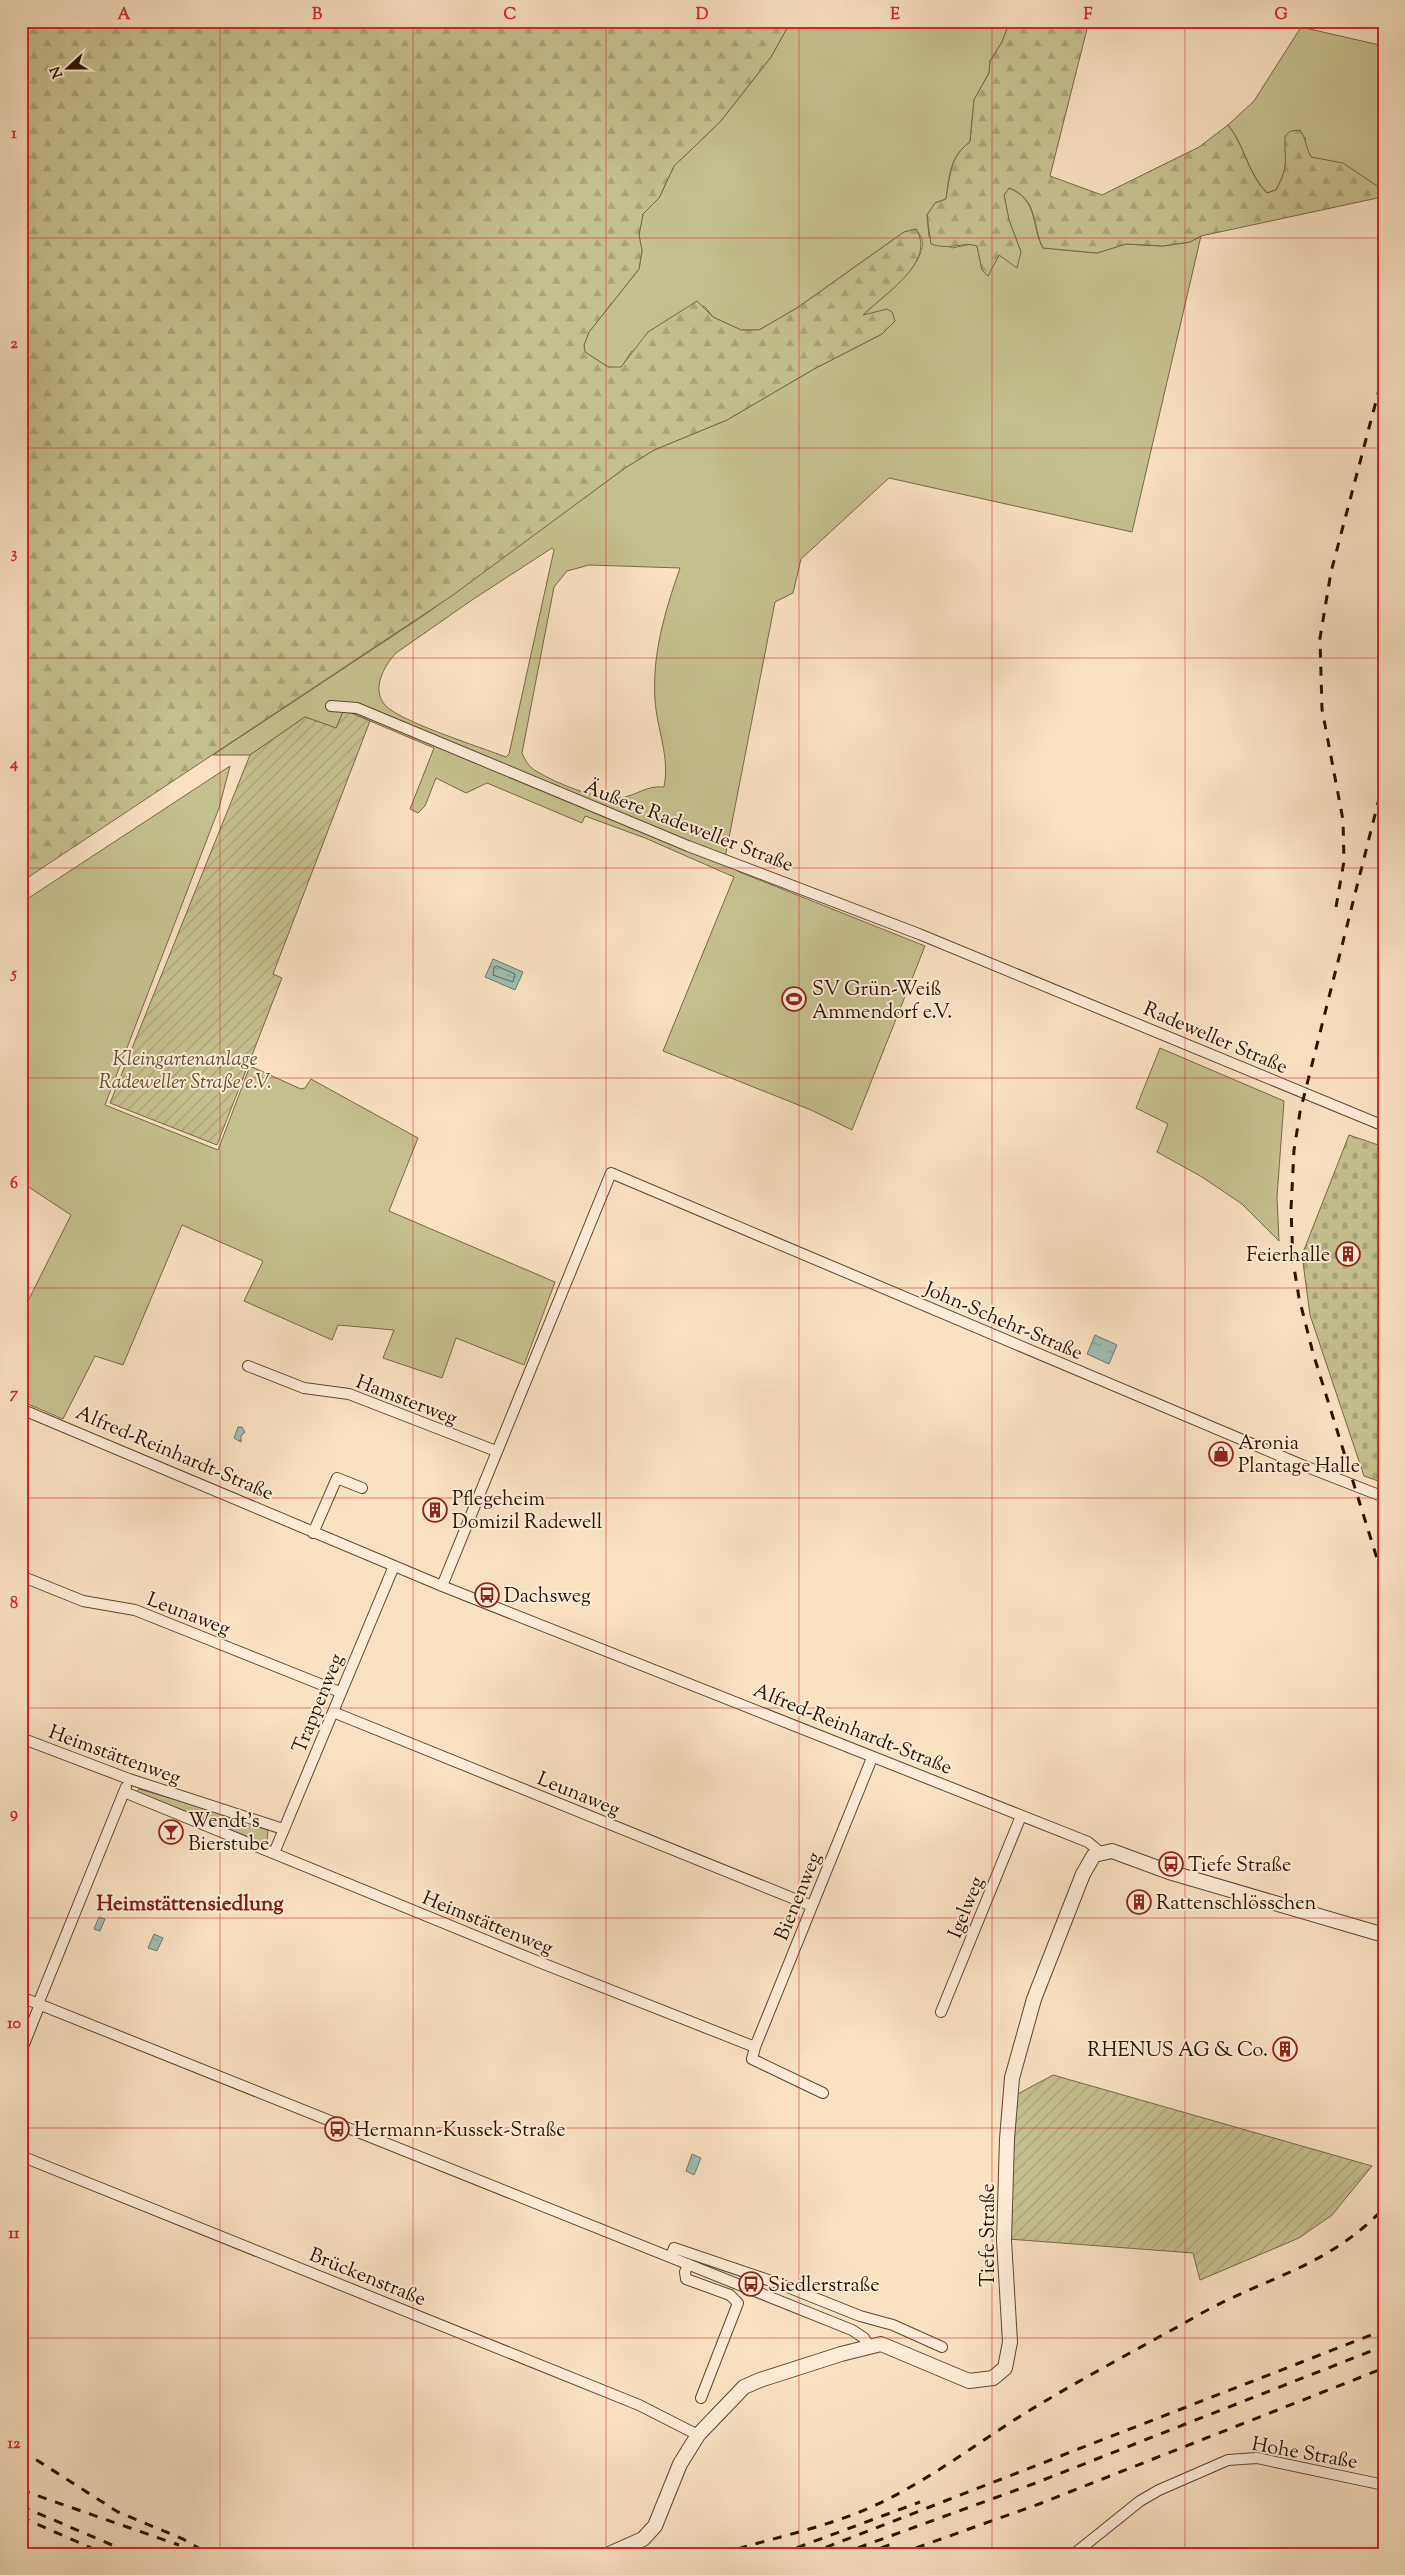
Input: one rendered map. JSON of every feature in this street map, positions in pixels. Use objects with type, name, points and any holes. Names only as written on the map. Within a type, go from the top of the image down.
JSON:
[{"type":"street","name":"Äußere Radeweller Straße","points":[[331,706],[357,708],[688,846],[874,916],[1034,981]]},
{"type":"street","name":"Radeweller Straße","points":[[1034,981],[1384,1126]]},
{"type":"street","name":"John-Schehr-Straße","points":[[496,1452],[611,1173],[1302,1466],[1384,1496]]},
{"type":"street","name":"Hamsterweg","points":[[248,1366],[304,1388],[350,1394],[496,1452]]},
{"type":"street","name":"Alfred-Reinhardt-Straße","points":[[21,1409],[442,1586],[1088,1842],[1100,1852],[1112,1851],[1176,1874],[1384,1935]]},
{"type":"street","points":[[442,1586],[496,1452]]},
{"type":"street","points":[[313,1533],[337,1478],[362,1488]]},
{"type":"street","name":"Trappenweg","points":[[274,1853],[394,1566]]},
{"type":"street","name":"Leunaweg","points":[[21,1576],[83,1600],[135,1610],[340,1692]]},
{"type":"street","name":"Leunaweg","points":[[333,1712],[812,1906]]},
{"type":"street","name":"Heimstättenweg","points":[[21,1738],[129,1779],[283,1829]]},
{"type":"street","name":"Bienenweg","points":[[755,2047],[872,1758]]},
{"type":"street","points":[[21,2052],[129,1779]]},
{"type":"street","name":"Heimstättenweg","points":[[124,1792],[755,2047]]},
{"type":"street","name":"Igelweg","points":[[941,2012],[1021,1816]]},
{"type":"street","name":"Tiefe Straße","points":[[869,2346],[881,2344],[969,2381],[993,2378],[1005,2368],[1010,2342],[1004,2240],[1007,2139],[1012,2078],[1034,1999],[1083,1874],[1094,1855],[1100,1852]]},
{"type":"street","points":[[21,1997],[671,2256],[852,2330],[864,2338],[869,2346],[760,2380],[744,2387],[698,2435],[680,2464],[655,2526],[643,2540],[609,2554]]},
{"type":"street","points":[[755,2047],[752,2059],[823,2094]]},
{"type":"street","name":"Brückenstraße","points":[[21,2156],[639,2406],[698,2435]]},
{"type":"street","points":[[671,2256],[674,2248],[683,2251],[780,2284],[860,2316],[892,2325],[942,2347]]},
{"type":"street","points":[[688,2264],[684,2272],[686,2279],[730,2296],[738,2303],[737,2311],[701,2398]]},
{"type":"street","name":"Hohe Straße","points":[[1074,2554],[1140,2501],[1158,2490],[1228,2460],[1257,2458],[1384,2484]]},
{"type":"green space","points":[[21,21],[791,21],[771,57],[720,122],[674,166],[659,198],[643,214],[639,235],[642,251],[639,269],[589,332],[584,345],[585,352],[608,367],[621,367],[648,332],[697,301],[713,317],[741,330],[759,330],[797,308],[904,232],[916,229],[921,241],[920,253],[914,265],[895,287],[863,315],[887,309],[892,312],[895,321],[882,334],[814,369],[727,420],[654,450],[625,468],[453,595],[21,882]]},
{"type":"green space","points":[[791,21],[1010,21],[1002,42],[990,61],[989,73],[974,100],[970,142],[954,160],[946,199],[935,203],[927,215],[929,237],[952,248],[972,244],[977,246],[982,270],[988,275],[999,255],[1021,252],[1009,220],[1004,195],[1009,188],[1019,193],[1030,207],[1043,248],[1097,253],[1126,244],[1163,246],[1190,242],[1201,236],[1132,532],[889,478],[801,559],[793,593],[775,602],[725,858],[740,864],[737,871],[925,946],[852,1130],[811,1110],[663,1051],[734,877],[645,838],[585,816],[582,823],[487,783],[466,793],[436,778],[425,806],[418,813],[410,809],[434,748],[344,710],[336,728],[305,717],[250,755],[213,755],[423,616],[625,468],[654,450],[727,420],[814,369],[882,334],[862,316],[901,281],[917,260],[922,249],[922,239],[916,229],[904,232],[797,308],[759,330],[741,330],[713,317],[704,306],[631,352],[621,368],[608,367],[585,352],[584,345],[589,332],[639,269],[642,251],[639,235],[643,214],[659,198],[674,166],[720,122],[771,57]],"holes":[[[552,548],[554,550],[509,754],[506,757],[406,719],[385,705],[381,699],[379,685],[387,664],[396,653],[472,600]],[[589,565],[680,568],[669,600],[656,666],[655,700],[664,754],[664,787],[646,789],[620,798],[588,794],[554,781],[531,767],[522,753],[554,587],[567,571]]]},
{"type":"green space","points":[[1010,21],[1089,21],[1050,176],[1102,195],[1199,147],[1228,125],[1239,142],[1255,178],[1267,193],[1276,190],[1285,168],[1285,136],[1291,131],[1300,130],[1311,157],[1343,163],[1383,190],[1382,197],[1201,236],[1190,242],[1163,246],[1126,244],[1097,253],[1043,248],[1030,206],[1019,193],[1009,188],[1004,195],[1009,220],[1021,252],[1017,268],[999,255],[988,276],[982,270],[977,246],[944,247],[931,244],[927,215],[935,203],[946,199],[952,167],[958,154],[970,142],[974,100],[989,73],[990,61],[1002,42]]},
{"type":"green space","points":[[1301,27],[1384,46],[1384,197],[1382,197],[1383,190],[1361,176],[1311,157],[1306,148],[1305,137],[1285,149],[1286,165],[1281,180],[1276,190],[1267,193],[1255,177],[1239,142],[1228,125],[1254,101]]},
{"type":"green space","name":"Kleingartenanlage Radeweller Straße e.V.","points":[[344,710],[370,721],[273,974],[282,978],[217,1145],[110,1103],[250,755],[305,717],[336,728]]},
{"type":"green space","points":[[230,766],[219,808],[105,1105],[218,1150],[250,1066],[301,1089],[305,1088],[311,1079],[418,1138],[389,1211],[555,1282],[524,1365],[456,1338],[442,1378],[383,1358],[394,1330],[338,1325],[332,1340],[244,1301],[263,1261],[182,1225],[123,1365],[95,1356],[63,1419],[21,1401],[21,1315],[71,1215],[21,1182],[21,903]]},
{"type":"green space","points":[[1160,1048],[1284,1101],[1277,1197],[1279,1241],[1242,1204],[1202,1177],[1157,1152],[1168,1124],[1136,1108]]},
{"type":"green space","points":[[1349,1135],[1384,1147],[1384,1483],[1364,1476],[1310,1315],[1302,1255]]},
{"type":"green space","points":[[139,1789],[262,1825],[268,1830],[267,1841],[259,1843],[136,1792]]},
{"type":"green space","points":[[1053,2075],[1372,2166],[1332,2215],[1299,2238],[1200,2280],[1193,2253],[1008,2239],[1014,2096]]},
{"type":"water","points":[[493,959],[523,972],[515,990],[485,977]]},
{"type":"water","points":[[1095,1335],[1117,1345],[1109,1364],[1087,1354]]},
{"type":"water","points":[[238,1427],[242,1427],[245,1432],[241,1436],[241,1442],[234,1438]]},
{"type":"water","points":[[99,1917],[105,1919],[100,1931],[94,1929]]},
{"type":"water","points":[[154,1934],[163,1938],[157,1951],[148,1948]]},
{"type":"water","points":[[692,2154],[701,2158],[694,2175],[686,2171]]},
{"type":"railway","points":[[1336,907],[1344,861],[1343,820],[1322,709],[1320,638],[1331,572],[1384,371]]},
{"type":"railway","points":[[1384,779],[1300,1112],[1294,1150],[1291,1209],[1293,1261],[1299,1298],[1313,1353],[1384,1581]]},
{"type":"railway","points":[[721,2554],[833,2522],[890,2498],[930,2475],[1027,2412],[1092,2374],[1227,2300],[1297,2269],[1319,2257],[1363,2228],[1384,2208]]},
{"type":"railway","points":[[809,2554],[1384,2330]]},
{"type":"railway","points":[[841,2554],[1033,2484],[1384,2346]]},
{"type":"railway","points":[[899,2554],[1039,2504],[1384,2368]]},
{"type":"railway","points":[[21,2450],[118,2512],[183,2539],[209,2554]]},
{"type":"railway","points":[[21,2490],[179,2545]]},
{"type":"railway","points":[[780,2554],[920,2502]]},
{"type":"railway","points":[[21,2506],[133,2554]]},
{"type":"railway","points":[[21,2517],[105,2554]]},
{"type":"railway","points":[[864,2554],[892,2544]]},
{"type":"railway","points":[[21,2549],[33,2554]]},
{"type":"place","name":"SV Grün-Weiß Ammendorf e.V.","points":[[794,999]]},
{"type":"place","name":"Feierhalle","points":[[1348,1254]]},
{"type":"place","name":"Aronia Plantage Halle","points":[[1221,1454]]},
{"type":"place","name":"Pflegeheim Domizil Radewell","points":[[435,1510]]},
{"type":"place","name":"Dachsweg","points":[[487,1595]]},
{"type":"place","name":"Wendt's Bierstube","points":[[171,1832]]},
{"type":"place","name":"Tiefe Straße","points":[[1171,1864]]},
{"type":"place","name":"Rattenschlösschen","points":[[1139,1902]]},
{"type":"place","name":"RHENUS AG & Co.","points":[[1285,2049]]},
{"type":"place","name":"Hermann-Kussek-Straße","points":[[337,2129]]},
{"type":"place","name":"Siedlerstraße","points":[[751,2284]]},
{"type":"district","name":"Heimstättensiedlung","points":[[190,1903]]}]
